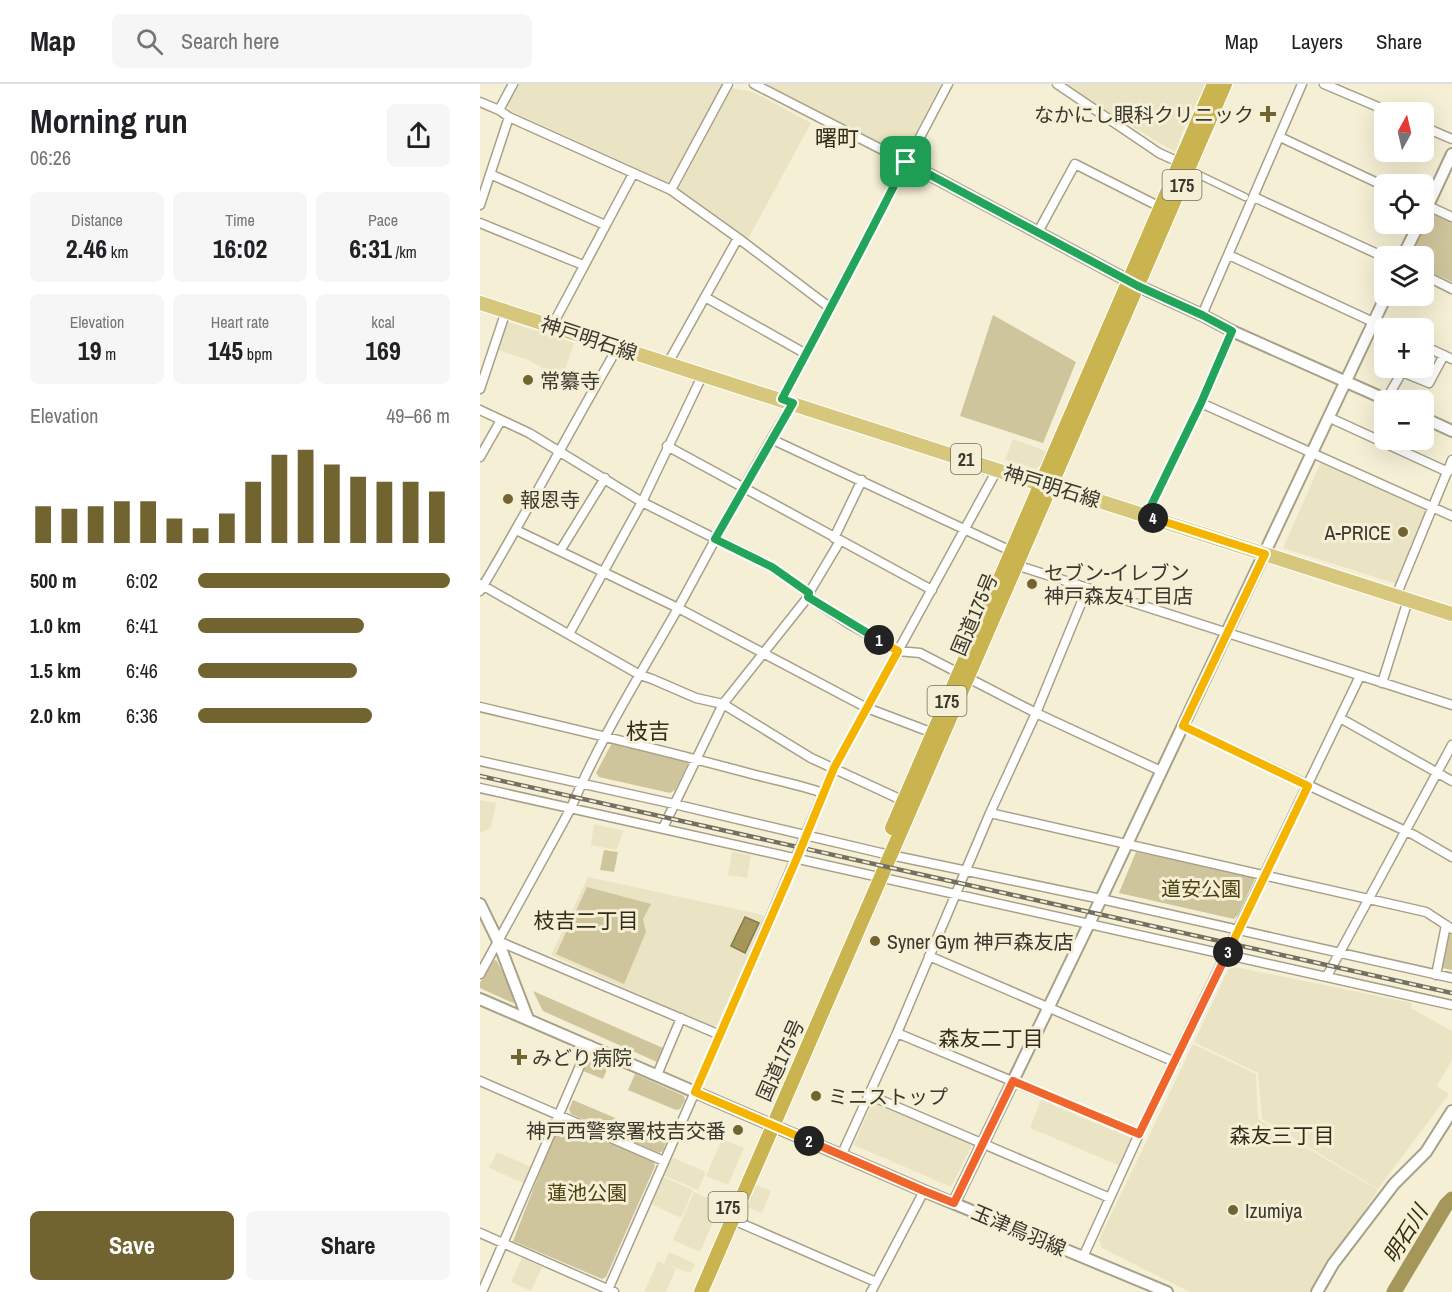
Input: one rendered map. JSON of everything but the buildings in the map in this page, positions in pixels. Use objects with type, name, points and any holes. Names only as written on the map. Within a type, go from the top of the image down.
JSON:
[{"type":"highway","name":"国道175号","points":[[1187,168],[1214,84]]},
{"type":"highway","name":"国道175号","points":[[691,1292],[769,1123],[1011,559],[1133,283],[1225,84]]},
{"type":"highway","name":"国道175号","points":[[908,803],[933,733],[963,675]]},
{"type":"highway","name":"国道175号","points":[[701,1292],[727,1218]]},
{"type":"main road","name":"神戸明石線","points":[[480,303],[1452,614]]},
{"type":"street","points":[[499,110],[513,84]]},
{"type":"street","points":[[671,190],[728,84]]},
{"type":"street","points":[[754,84],[1133,283],[1232,331],[1374,394]]},
{"type":"street","points":[[480,974],[571,808],[581,783],[606,736],[771,439],[806,354],[829,307],[869,236],[948,84]]},
{"type":"street","points":[[1057,84],[1159,153],[1187,168],[1374,253]]},
{"type":"street","points":[[1202,315],[1229,255],[1250,197],[1280,137],[1302,84]]},
{"type":"street","points":[[1324,84],[1374,105]]},
{"type":"street","points":[[480,102],[671,190],[829,307]]},
{"type":"street","points":[[480,205],[509,117]]},
{"type":"street","points":[[1434,131],[1452,139]]},
{"type":"street","points":[[1280,137],[1374,181]]},
{"type":"street","points":[[1434,190],[1452,154]]},
{"type":"street","points":[[1038,232],[1075,164],[1166,209]]},
{"type":"street","points":[[490,174],[605,225]]},
{"type":"street","points":[[552,326],[633,174]]},
{"type":"street","points":[[1434,211],[1452,217]]},
{"type":"street","points":[[480,223],[583,265]]},
{"type":"street","points":[[668,363],[738,238]]},
{"type":"street","points":[[954,1203],[1089,925],[1374,323],[1229,255]]},
{"type":"street","points":[[1434,280],[1452,289]]},
{"type":"street","points":[[705,297],[806,354]]},
{"type":"street","points":[[480,389],[506,311]]},
{"type":"street","points":[[1146,516],[1201,403],[1232,331]]},
{"type":"street","points":[[618,347],[558,450],[516,530],[481,587],[640,675],[696,698],[723,704],[811,758],[908,803]]},
{"type":"street","points":[[1392,390],[1402,372],[1430,383],[1448,357],[1434,351]]},
{"type":"street","points":[[569,634],[642,502],[703,374]]},
{"type":"street","points":[[1201,403],[1452,516]]},
{"type":"street","points":[[480,410],[530,433],[642,502],[772,567],[849,624],[898,651],[920,653],[1036,713],[1161,771]]},
{"type":"street","points":[[1328,417],[1448,472]]},
{"type":"street","points":[[480,457],[501,420]]},
{"type":"street","points":[[1434,423],[1452,431]]},
{"type":"street","points":[[771,439],[964,528],[1011,559],[1087,590],[1452,705]]},
{"type":"street","points":[[667,446],[932,590]]},
{"type":"street","points":[[1382,683],[1402,598],[1452,460]]},
{"type":"street","points":[[480,1233],[610,1291],[834,768],[997,470]]},
{"type":"street","points":[[560,550],[604,478]]},
{"type":"street","points":[[663,828],[723,704],[808,595],[837,539],[862,480]]},
{"type":"street","points":[[516,530],[678,608],[867,708],[933,733]]},
{"type":"street","points":[[841,1156],[897,1033],[1087,590]]},
{"type":"street","points":[[1083,1257],[1139,1134],[1360,675]]},
{"type":"street","points":[[480,707],[697,758],[796,783],[823,793]]},
{"type":"street","points":[[1340,718],[1452,781]]},
{"type":"street","points":[[1183,726],[1414,835],[1452,857]]},
{"type":"street","points":[[1327,976],[1452,745]]},
{"type":"street","points":[[480,761],[807,834],[886,854],[1101,899],[1452,978]]},
{"type":"street","points":[[480,788],[797,858],[955,896],[1452,1005]]},
{"type":"street","points":[[990,813],[1426,912],[1449,927],[1436,975]]},
{"type":"street","points":[[480,904],[498,941],[528,1019]]},
{"type":"street","points":[[498,941],[720,1035]]},
{"type":"street","points":[[929,956],[1175,1062]]},
{"type":"street","name":"玉津鳥羽線","points":[[480,999],[841,1156],[1167,1292]]},
{"type":"street","points":[[657,1075],[681,1018]]},
{"type":"street","points":[[897,1033],[1139,1134]]},
{"type":"street","points":[[482,1292],[589,1045]]},
{"type":"street","points":[[480,1081],[664,1161]]},
{"type":"street","points":[[869,1095],[1110,1198]]},
{"type":"street","points":[[1317,1292],[1333,1264],[1394,1184],[1426,1152],[1452,1111]]},
{"type":"street","points":[[871,1292],[924,1191]]},
{"type":"street","points":[[727,1218],[876,1282]]},
{"type":"shaded area","points":[[517,84],[723,84],[672,180],[667,182],[511,111],[507,106]]},
{"type":"shaded area","points":[[765,84],[941,84],[904,155]]},
{"type":"shaded area","points":[[1067,84],[1207,84],[1188,118],[1175,152],[1099,107]]},
{"type":"shaded area","points":[[732,88],[753,92],[811,123],[748,239],[677,194],[677,189]]},
{"type":"shaded area","points":[[506,321],[574,343],[564,372],[559,377],[528,360],[498,350]]},
{"type":"shaded area","points":[[1013,439],[1048,452],[1042,464],[1036,469],[1005,460]]},
{"type":"shaded area","points":[[1321,462],[1425,508],[1427,512],[1397,584],[1283,548]]},
{"type":"shaded area","points":[[480,800],[496,803],[491,828],[480,833]]},
{"type":"shaded area","points":[[594,824],[624,831],[616,850],[591,845]]},
{"type":"shaded area","points":[[732,852],[751,855],[747,878],[728,875]]},
{"type":"shaded area","points":[[588,877],[763,915],[764,919],[717,1025],[712,1027],[551,955]]},
{"type":"shaded area","points":[[745,917],[759,923],[745,953],[731,946]]},
{"type":"shaded area","points":[[1235,967],[1412,1003],[1411,1008],[1452,1031],[1452,1060],[1437,1086],[1449,1094],[1378,1189],[1262,1119],[1258,1073],[1194,1042],[1228,970]]},
{"type":"shaded area","points":[[1193,1044],[1256,1074],[1258,1119],[1378,1190],[1342,1245],[1327,1260],[1309,1292],[1190,1292],[1102,1248],[1099,1240]]},
{"type":"shaded area","points":[[1041,1100],[1136,1140],[1123,1167],[1030,1128]]},
{"type":"shaded area","points":[[876,1104],[970,1143],[971,1147],[951,1187],[854,1145],[871,1106]]},
{"type":"shaded area","points":[[722,1139],[744,1148],[728,1185],[706,1176]]},
{"type":"shaded area","points":[[497,1152],[531,1167],[524,1183],[489,1168]]},
{"type":"shaded area","points":[[671,1157],[706,1172],[698,1190],[663,1175]]},
{"type":"shaded area","points":[[663,1177],[693,1190],[681,1218],[651,1204]]},
{"type":"shaded area","points":[[753,1184],[771,1191],[762,1213],[744,1206]]},
{"type":"shaded area","points":[[694,1192],[721,1204],[700,1252],[673,1240]]},
{"type":"shaded area","points":[[669,1252],[695,1264],[690,1273],[666,1264],[676,1269],[666,1292],[644,1292],[658,1261],[664,1264]]},
{"type":"shaded area","points":[[522,1258],[542,1267],[531,1291],[511,1282]]},
{"type":"green space","points":[[1434,214],[1452,221],[1452,282],[1434,274],[1434,246],[1416,246],[1421,234],[1434,234]]},
{"type":"green space","points":[[993,315],[1076,362],[1043,443],[960,416]]},
{"type":"green space","points":[[615,741],[687,758],[689,762],[675,790],[670,793],[599,777],[596,773]]},
{"type":"green space","points":[[604,850],[618,852],[614,872],[600,870]]},
{"type":"green space","name":"道安公園","points":[[1136,852],[1252,876],[1255,879],[1234,919],[1119,893]]},
{"type":"green space","points":[[587,887],[651,904],[643,919],[646,932],[624,984],[556,954]]},
{"type":"green space","points":[[1452,934],[1452,970],[1442,968],[1447,936]]},
{"type":"green space","points":[[492,959],[497,961],[515,998],[513,1003],[480,988],[480,983]]},
{"type":"green space","points":[[533,991],[663,1048],[657,1062],[543,1011]]},
{"type":"green space","points":[[589,1056],[609,1064],[603,1079],[583,1071]]},
{"type":"green space","points":[[635,1074],[684,1096],[685,1100],[680,1109],[676,1110],[628,1090]]},
{"type":"green space","points":[[573,1100],[667,1140],[663,1151],[659,1153],[571,1114],[569,1109]]},
{"type":"green space","name":"蓮池公園","points":[[566,1122],[653,1160],[655,1166],[606,1277],[602,1279],[513,1241],[559,1123]]},
{"type":"waterway","name":"明石川","points":[[1394,1292],[1446,1205],[1452,1199]]},
{"type":"railway","points":[[480,776],[1452,993]]},
{"type":"place","name":"なかにし眼科クリニック","points":[[1268,114]]},
{"type":"place","name":"常纂寺","points":[[528,380]]},
{"type":"place","name":"報恩寺","points":[[508,499]]},
{"type":"place","name":"A-PRICE","points":[[1403,532]]},
{"type":"place","name":"セブン-イレブン 神戸森友4丁目店","points":[[1032,584]]},
{"type":"place","name":"Syner Gym 神戸森友店","points":[[875,941]]},
{"type":"place","name":"みどり病院","points":[[519,1057]]},
{"type":"place","name":"ミニストップ","points":[[816,1096]]},
{"type":"place","name":"神戸西警察署枝吉交番","points":[[738,1130]]},
{"type":"place","name":"Izumiya","points":[[1233,1210]]},
{"type":"district","name":"曙町","points":[[837,138]]},
{"type":"district","name":"枝吉","points":[[648,731]]},
{"type":"district","name":"枝吉二丁目","points":[[586,920]]},
{"type":"district","name":"森友二丁目","points":[[991,1038]]},
{"type":"district","name":"森友三丁目","points":[[1282,1135]]},
{"type":"route","points":[[906,162],[1138,286],[1232,331],[1201,403],[1146,516],[1265,554],[1183,726],[1308,786],[1139,1134],[1013,1081],[954,1203],[695,1092],[834,768],[898,651],[849,624],[808,597],[809,593],[772,567],[715,539],[742,488],[793,403],[782,399],[906,162]]}]
